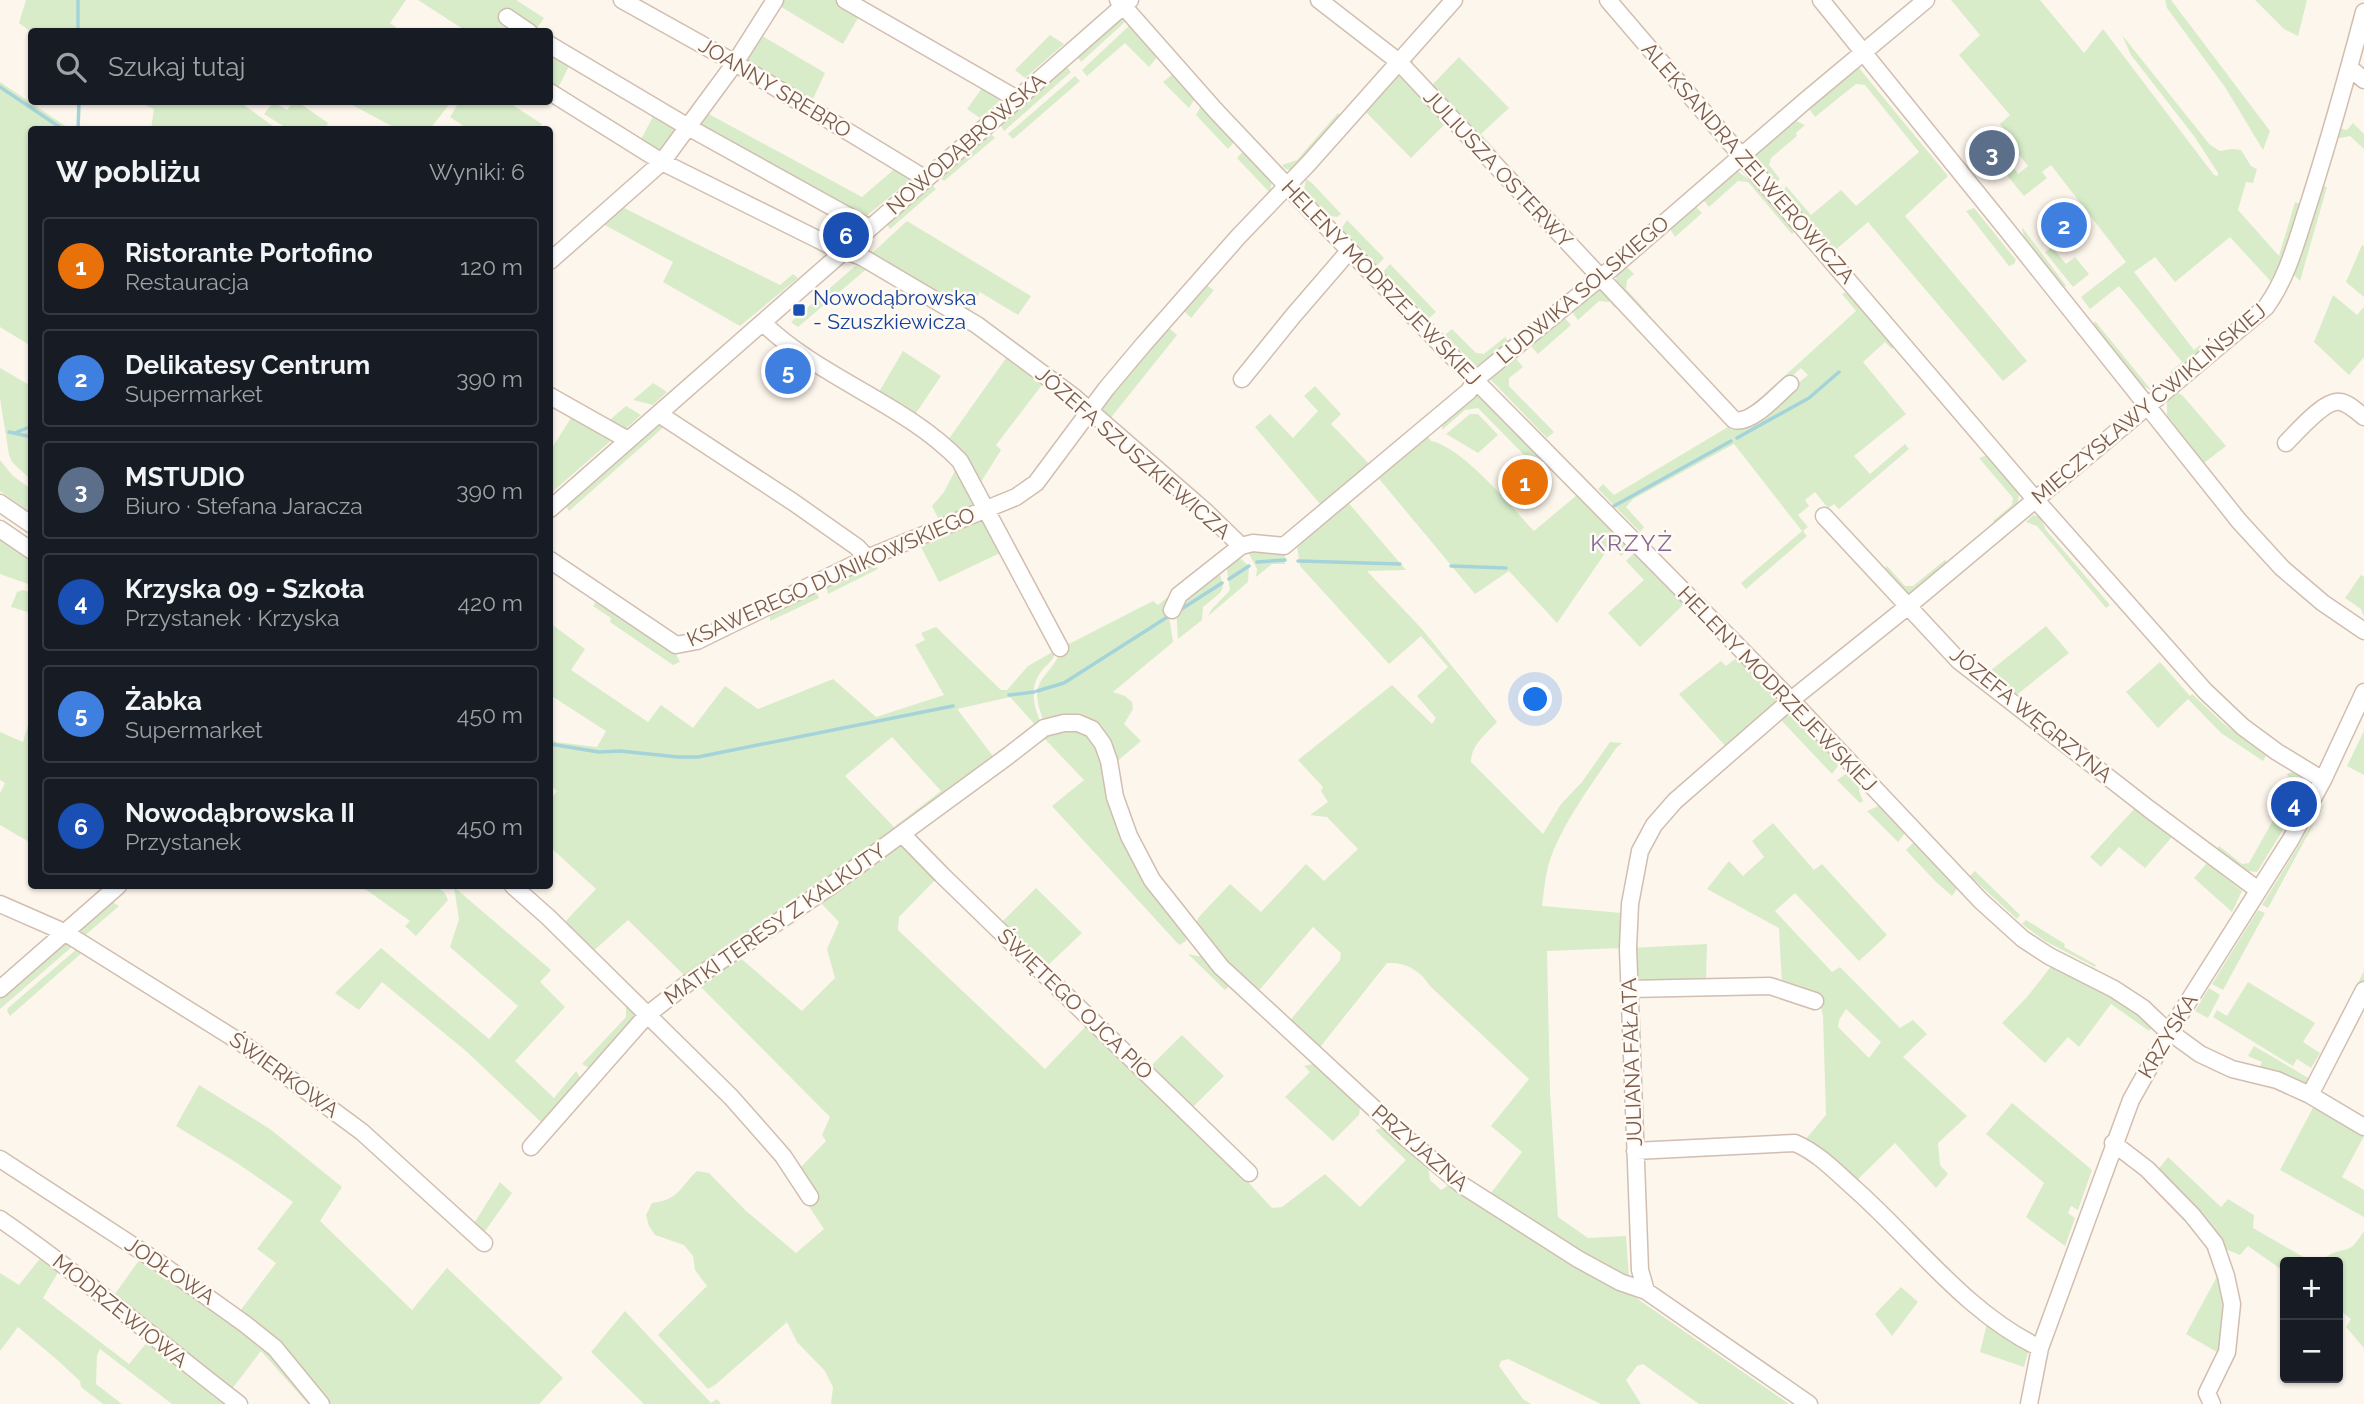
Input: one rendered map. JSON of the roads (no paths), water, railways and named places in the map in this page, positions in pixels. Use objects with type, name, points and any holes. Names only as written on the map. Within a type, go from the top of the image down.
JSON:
[{"type":"street","name":"JOANNY SREBRO","points":[[622,0],[735,63],[926,179]]},
{"type":"street","points":[[553,258],[662,162],[735,63],[775,0]]},
{"type":"street","points":[[845,0],[1017,99]]},
{"type":"street","name":"JULIUSZA OSTERWY","points":[[1319,0],[1398,62],[1734,420],[1740,422],[1750,419],[1790,384]]},
{"type":"street","name":"KSAWEREGO DUNIKOWSKIEGO","points":[[553,562],[676,645],[697,641],[867,558],[1016,496],[1036,483],[1143,345],[1454,0]]},
{"type":"street","name":"ALEKSANDRA ZELWEROWICZA","points":[[1608,0],[2035,499],[2205,691],[2243,727],[2323,780]]},
{"type":"street","points":[[1821,0],[2239,521],[2282,568],[2323,603],[2364,631]]},
{"type":"street","name":"LUDWIKA SOLSKIEGO","points":[[1241,546],[1253,543],[1284,547],[1469,391],[1475,380],[1611,269],[1926,0]]},
{"type":"street","name":"NOWODĄBROWSKA","points":[[553,506],[1124,2]]},
{"type":"street","name":"HELENY MODRZEJEWSKIEJ","points":[[1124,2],[1166,56],[1349,251],[1791,700],[1923,842],[2006,924],[2049,956],[2114,989],[2143,1008],[2169,1032],[2200,1054],[2232,1069],[2277,1080],[2311,1095],[2364,1127]]},
{"type":"street","name":"MIECZYSŁAWY ĆWIKLIŃSKIEJ","points":[[1791,700],[1907,607],[2266,307],[2279,289],[2314,186],[2364,12]]},
{"type":"street","points":[[507,16],[524,28]]},
{"type":"street","points":[[553,47],[688,127],[870,228]]},
{"type":"street","points":[[2349,67],[2364,80]]},
{"type":"street","name":"JÓZEFA SZUSZKIEWICZA","points":[[553,94],[662,162],[874,264],[977,324],[1074,397],[1241,546]]},
{"type":"street","points":[[1242,379],[1349,251]]},
{"type":"street","points":[[762,323],[783,342],[813,362],[916,424],[944,444],[960,461],[1060,648]]},
{"type":"street","points":[[553,398],[628,440]]},
{"type":"street","points":[[2286,443],[2328,403],[2338,401],[2364,417]]},
{"type":"street","points":[[659,414],[793,502],[857,547],[867,558]]},
{"type":"street","points":[[0,503],[28,522]]},
{"type":"street","name":"JÓZEFA WĘGRZYNA","points":[[1824,516],[1959,661],[2258,890]]},
{"type":"street","points":[[0,529],[28,548]]},
{"type":"street","points":[[1172,610],[1180,595],[1241,546]]},
{"type":"street","name":"KRZYSKA","points":[[2029,1404],[2040,1348],[2131,1100],[2169,1032],[2291,839],[2323,780],[2364,692]]},
{"type":"street","name":"JULIANA FAŁATA","points":[[1646,1291],[1640,1270],[1629,989],[1630,904],[1640,851],[1654,825],[1675,801],[1791,700]]},
{"type":"street","name":"PRZYJAZNA","points":[[1044,728],[1078,723],[1092,729],[1103,744],[1109,761],[1115,797],[1129,836],[1152,880],[1221,967],[1390,1123],[1462,1185],[1578,1259],[1620,1282],[1646,1291]]},
{"type":"street","name":"MATKI TERESY Z KALKUTY","points":[[647,1015],[688,983],[825,890],[1044,728]]},
{"type":"street","name":"ŚWIĘTEGO OJCA PIO","points":[[902,834],[1249,1173]]},
{"type":"street","points":[[0,989],[114,889]]},
{"type":"street","name":"MATKI TERESY Z KALKUTY","points":[[516,889],[731,1097],[783,1156],[810,1198]]},
{"type":"street","name":"ŚWIERKOWA","points":[[0,904],[64,932],[243,1044],[362,1132],[484,1243]]},
{"type":"street","points":[[1629,989],[1770,986],[1815,1001]]},
{"type":"street","points":[[2311,1095],[2364,990]]},
{"type":"street","points":[[531,1147],[647,1015]]},
{"type":"street","points":[[1635,1152],[1795,1143],[1811,1150],[1983,1311],[2040,1348]]},
{"type":"street","points":[[2113,1143],[2147,1169],[2192,1215],[2215,1244],[2232,1304],[2228,1352],[2207,1393],[2212,1404]]},
{"type":"street","name":"JODŁOWA","points":[[0,1159],[161,1264],[245,1324],[275,1348],[321,1404]]},
{"type":"street","name":"MODRZEWIOWA","points":[[0,1219],[86,1282],[239,1404]]},
{"type":"street","points":[[1646,1291],[1809,1404]]},
{"type":"waterway","points":[[78,0],[78,28]]},
{"type":"waterway","points":[[0,87],[58,126]]},
{"type":"waterway","points":[[78,126],[79,105]]},
{"type":"waterway","points":[[1737,438],[1809,398],[1839,372]]},
{"type":"waterway","points":[[17,432],[28,428]]},
{"type":"waterway","points":[[9,432],[28,436]]},
{"type":"waterway","points":[[1614,506],[1731,441]]},
{"type":"waterway","points":[[1257,562],[1285,560]]},
{"type":"waterway","points":[[1298,561],[1400,564]]},
{"type":"waterway","points":[[1229,579],[1249,566]]},
{"type":"waterway","points":[[1451,566],[1506,568]]},
{"type":"waterway","points":[[1180,610],[1222,583]]},
{"type":"waterway","points":[[1037,691],[1064,683],[1169,616]]},
{"type":"waterway","points":[[1009,695],[1034,692]]},
{"type":"waterway","points":[[553,744],[599,752],[698,757],[953,706]]},
{"type":"place","name":"MSTUDIO","points":[[1992,153]]},
{"type":"place","name":"Delikatesy Centrum","points":[[2064,225]]},
{"type":"place","name":"Nowodąbrowska II","points":[[846,235]]},
{"type":"place","name":"Nowodąbrowska - Szuszkiewicza","points":[[799,310]]},
{"type":"place","name":"Żabka","points":[[788,371]]},
{"type":"place","name":"Ristorante Portofino","points":[[1525,482]]},
{"type":"place","name":"Krzyska 09 - Szkoła","points":[[2294,804]]},
{"type":"district","name":"KRZYŻ","points":[[1632,543]]}]
